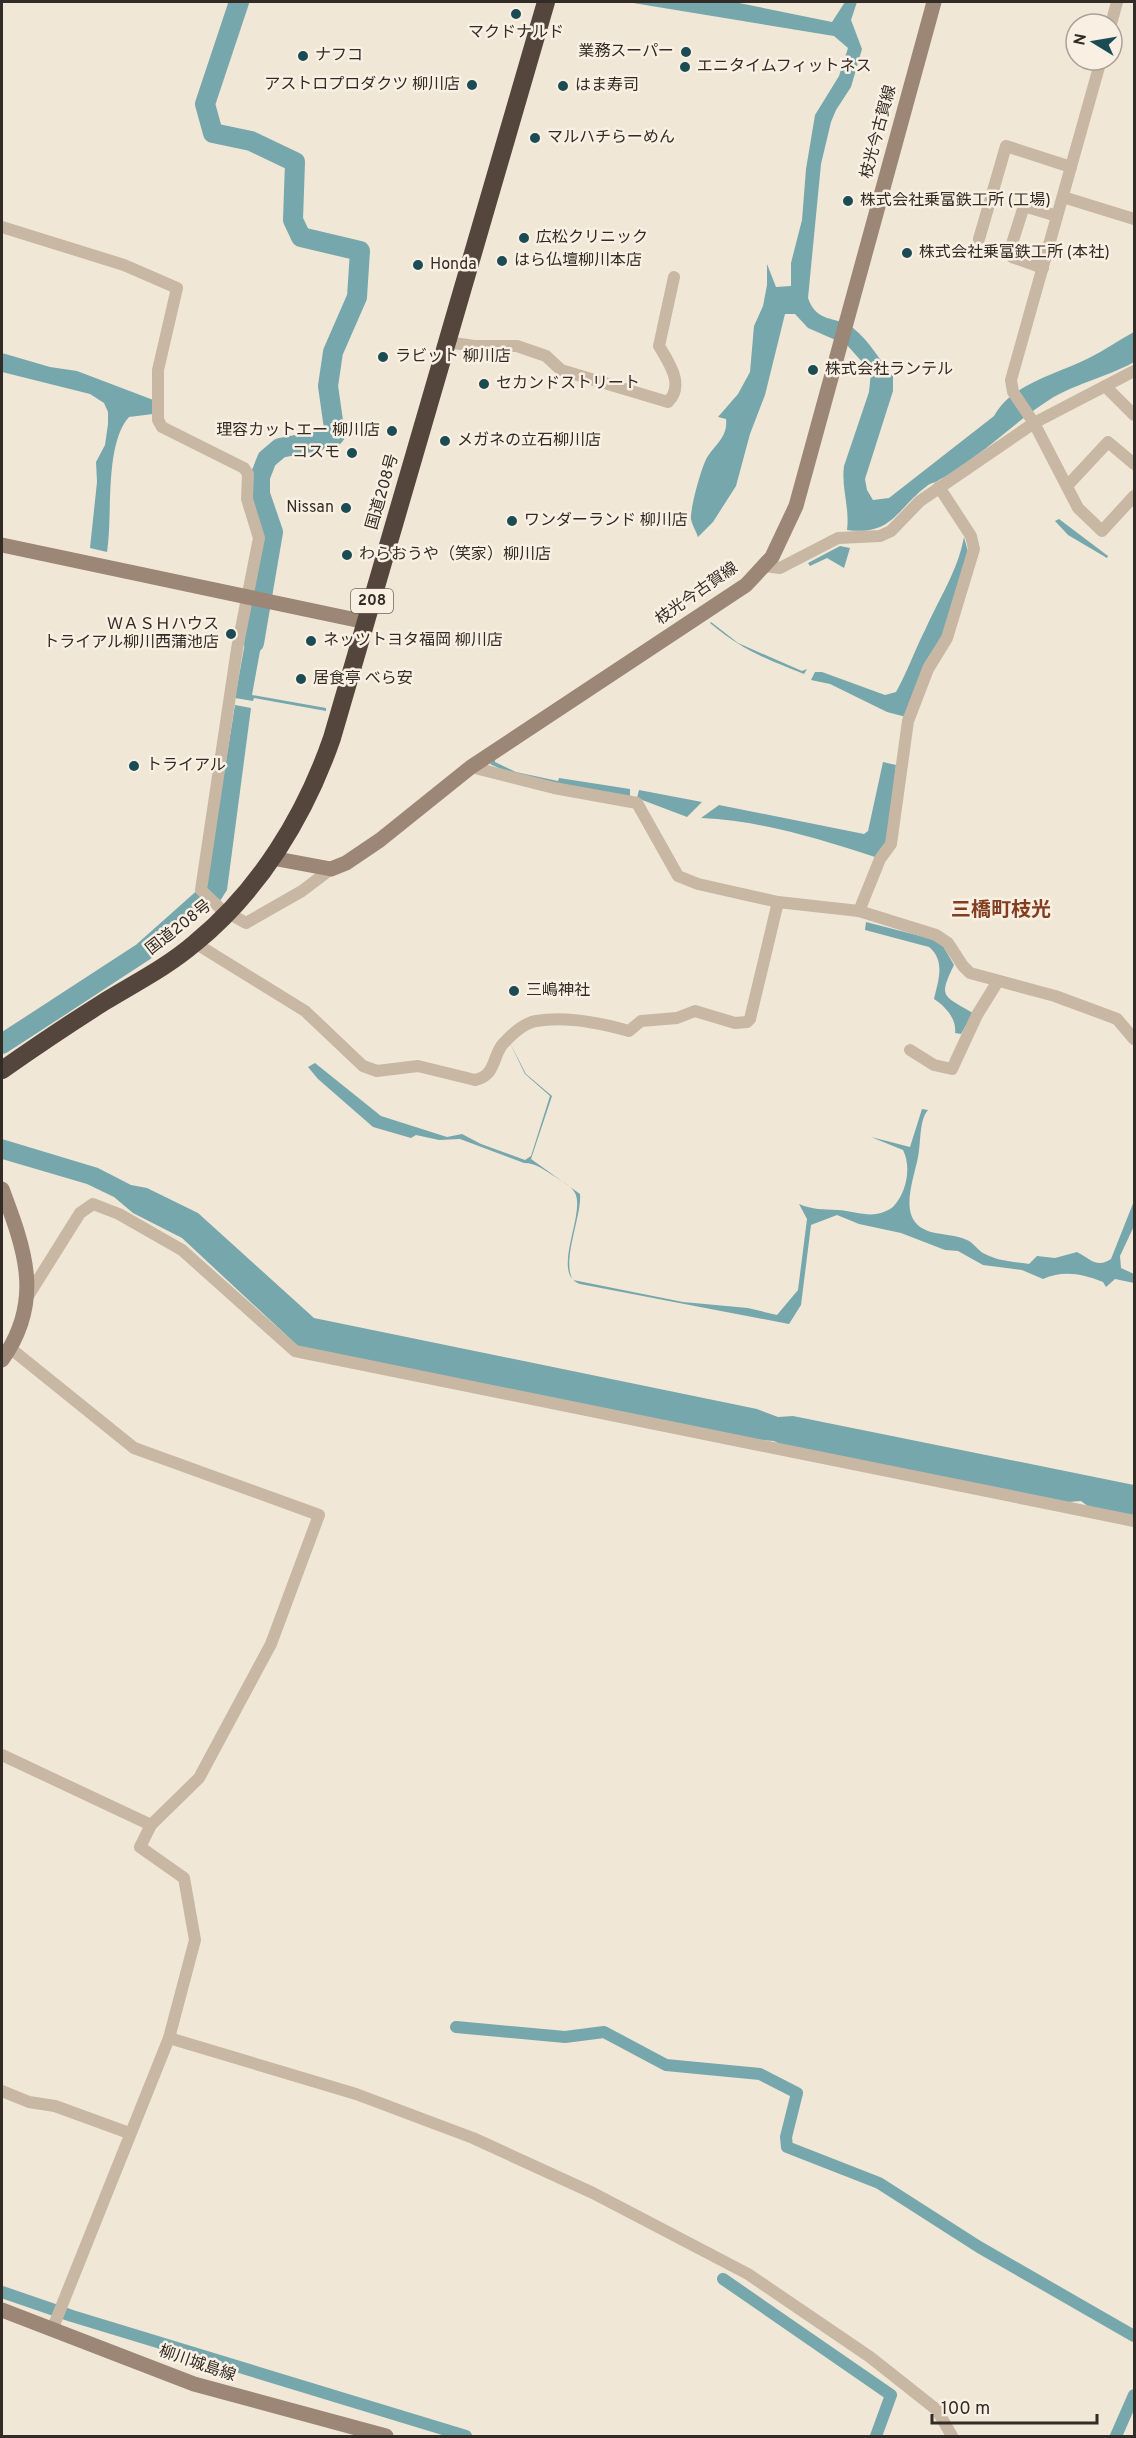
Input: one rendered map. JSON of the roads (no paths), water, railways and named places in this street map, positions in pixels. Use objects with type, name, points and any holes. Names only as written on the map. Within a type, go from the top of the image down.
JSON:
[{"type":"highway","name":"国道208号","points":[[2,1070],[53,1034],[156,971],[195,943],[272,858],[297,819],[320,773],[546,2]]},
{"type":"main road","name":"枝光今古賀線","points":[[331,869],[380,840],[471,767],[746,585],[764,566],[784,535],[796,506],[934,2]]},
{"type":"main road","points":[[2,544],[366,622]]},
{"type":"main road","points":[[272,858],[331,869]]},
{"type":"main road","points":[[2,1189],[20,1236],[27,1268],[28,1296],[24,1314],[6,1354]]},
{"type":"main road","name":"柳川城島線","points":[[2,2310],[194,2384],[386,2436]]},
{"type":"street","points":[[1098,72],[1011,380],[1013,392],[1034,423],[1078,508],[1102,531],[1134,496]]},
{"type":"street","points":[[980,239],[1006,146],[1071,168]]},
{"type":"street","points":[[1063,197],[1134,219]]},
{"type":"street","points":[[1042,268],[1009,254],[1023,209],[1027,207],[1058,216]]},
{"type":"street","points":[[2,227],[124,265],[177,288],[158,370],[158,420],[162,427],[244,468],[248,474],[248,499],[259,538],[201,890],[246,923],[302,891],[331,869]]},
{"type":"street","points":[[447,342],[474,346],[517,346],[546,356],[561,370],[668,402],[674,396],[677,385],[673,370],[659,346],[674,277]]},
{"type":"street","points":[[764,566],[780,568],[838,538],[880,536],[891,531],[920,501],[1034,423],[1134,371]]},
{"type":"street","points":[[1105,386],[1134,415]]},
{"type":"street","points":[[1067,486],[1108,442],[1134,464]]},
{"type":"street","points":[[859,911],[880,859],[891,844],[908,721],[928,669],[947,638],[974,549],[971,536],[939,487]]},
{"type":"street","points":[[471,767],[554,788],[637,803],[678,876],[699,884],[778,902],[859,911],[936,935],[948,943],[970,973],[1054,996],[1117,1019],[1134,1039]]},
{"type":"street","points":[[195,943],[305,1011],[363,1066],[377,1071],[418,1066],[476,1080],[482,1079],[492,1069],[503,1045],[525,1024],[536,1021],[592,1022],[628,1031],[641,1021],[676,1018],[695,1011],[735,1023],[747,1022],[750,1019],[778,902]]},
{"type":"street","points":[[910,1050],[934,1065],[952,1069],[977,1015],[998,981]]},
{"type":"street","points":[[28,1296],[80,1213],[93,1204],[119,1214],[182,1250],[295,1351],[1134,1521]]},
{"type":"street","points":[[6,1354],[134,1448],[319,1515],[271,1644],[199,1778],[151,1825],[140,1847],[184,1878],[195,1940],[169,2038],[51,2330]]},
{"type":"street","points":[[2,1755],[151,1825]]},
{"type":"street","points":[[169,2038],[356,2094],[473,2138],[604,2199],[758,2280],[870,2357],[937,2410],[952,2436]]},
{"type":"street","points":[[2,2091],[29,2102],[55,2106],[129,2133]]},
{"type":"water","points":[[627,2],[734,2],[832,22],[845,2],[857,2],[851,20],[862,49],[851,87],[831,122],[821,164],[808,298],[816,312],[846,324],[859,333],[893,376],[893,391],[865,479],[867,490],[873,500],[889,498],[994,416],[1012,395],[1024,387],[1089,358],[1134,332],[1134,362],[1065,391],[1043,404],[961,466],[928,485],[884,525],[862,531],[847,530],[844,466],[869,392],[871,372],[847,345],[808,328],[795,314],[785,314],[765,395],[750,434],[736,486],[713,522],[698,537],[691,519],[692,506],[708,456],[725,430],[726,419],[718,417],[738,394],[750,372],[754,326],[763,306],[767,285],[767,264],[776,287],[791,286],[791,263],[802,220],[806,169],[815,115],[839,76],[848,48],[834,36]]},
{"type":"water","points":[[2,353],[50,367],[77,371],[156,401],[153,414],[129,417],[121,429],[113,462],[107,552],[90,548],[97,482],[96,462],[105,445],[108,424],[108,412],[104,403],[90,394],[2,372]]},
{"type":"water","points":[[1059,519],[1108,556],[1107,558],[1068,535],[1055,521]]},
{"type":"water","points":[[964,537],[968,552],[947,628],[924,664],[906,717],[887,712],[830,684],[811,680],[815,672],[822,672],[885,695],[896,692],[953,572]]},
{"type":"water","points":[[840,546],[850,548],[844,568],[827,558],[810,566],[808,563]]},
{"type":"water","points":[[250,615],[266,618],[252,695],[326,708],[326,711],[254,698],[253,701],[235,698]]},
{"type":"water","points":[[711,622],[738,643],[802,671],[807,669],[804,674],[755,653],[733,641]]},
{"type":"water","points":[[235,705],[251,708],[227,890],[220,901],[206,887]]},
{"type":"water","points":[[495,758],[495,762],[516,772],[558,781],[559,778],[630,789],[630,796],[558,786],[523,777],[490,764]]},
{"type":"water","points":[[883,762],[896,765],[887,845],[875,857],[768,827],[701,818],[719,805],[864,834],[868,831]]},
{"type":"water","points":[[639,790],[702,802],[687,817],[637,798]]},
{"type":"water","points":[[866,922],[932,939],[943,946],[954,965],[946,984],[946,995],[973,1013],[961,1034],[955,1033],[954,1023],[949,1013],[934,999],[939,978],[939,965],[938,958],[929,947],[865,930]]},
{"type":"water","points":[[509,1041],[526,1074],[552,1096],[531,1159],[561,1181],[536,1166],[460,1139],[439,1140],[416,1135],[411,1138],[373,1127],[318,1079],[308,1067],[315,1063],[381,1116],[447,1137],[462,1134],[481,1144],[525,1160],[531,1156],[550,1096],[525,1074]]},
{"type":"water","points":[[922,1109],[928,1110],[922,1126],[911,1190],[910,1211],[920,1227],[931,1232],[963,1238],[985,1254],[1007,1261],[1029,1264],[1037,1256],[1055,1258],[1077,1252],[1101,1263],[1111,1259],[1134,1201],[1134,1226],[1120,1256],[1121,1268],[1134,1274],[1134,1283],[1115,1279],[1106,1287],[1103,1282],[1080,1275],[1066,1274],[1043,1279],[1022,1270],[983,1265],[958,1251],[945,1250],[901,1233],[859,1224],[837,1215],[811,1225],[801,1305],[789,1324],[580,1284],[575,1280],[683,1302],[748,1308],[777,1315],[798,1290],[807,1219],[799,1204],[813,1208],[866,1214],[879,1214],[893,1207],[904,1188],[907,1172],[906,1157],[903,1150],[871,1137],[910,1147]]},
{"type":"water","points":[[2,1139],[98,1168],[131,1185],[147,1188],[198,1213],[314,1318],[757,1409],[778,1417],[793,1416],[1134,1485],[1134,1516],[1089,1507],[1081,1501],[1068,1502],[299,1347],[182,1238],[133,1213],[114,1197],[87,1184],[2,1159]]},
{"type":"water","points":[[570,1187],[580,1194],[569,1262],[573,1279],[568,1269],[568,1256],[577,1203],[575,1193]]},
{"type":"waterway","points":[[239,2],[205,104],[213,133],[251,141],[295,162],[293,220],[301,237],[360,251],[357,297],[333,352],[328,386],[335,435],[332,438],[280,448],[267,459],[260,477],[260,494],[273,532],[254,643]]},
{"type":"waterway","points":[[2,1044],[143,952],[216,887],[216,879]]},
{"type":"waterway","points":[[456,2027],[565,2037],[604,2032],[666,2065],[760,2074],[797,2093],[786,2137],[787,2147],[879,2183],[979,2247],[1134,2336]]},
{"type":"waterway","points":[[723,2279],[891,2395],[876,2436]]},
{"type":"waterway","points":[[2,2292],[72,2316],[466,2436]]},
{"type":"waterway","points":[[1116,2436],[1134,2395]]},
{"type":"place","name":"マクドナルド","points":[[516,14]]},
{"type":"place","name":"業務スーパー","points":[[686,52]]},
{"type":"place","name":"ナフコ","points":[[303,56]]},
{"type":"place","name":"エニタイムフィットネス","points":[[685,67]]},
{"type":"place","name":"アストロプロダクツ 柳川店","points":[[472,85]]},
{"type":"place","name":"はま寿司","points":[[563,86]]},
{"type":"place","name":"マルハチらーめん","points":[[535,138]]},
{"type":"place","name":"株式会社乗富鉄工所 (工場)","points":[[848,201]]},
{"type":"place","name":"広松クリニック","points":[[524,238]]},
{"type":"place","name":"株式会社乗富鉄工所 (本社)","points":[[907,253]]},
{"type":"place","name":"はら仏壇柳川本店","points":[[502,261]]},
{"type":"place","name":"Honda","points":[[418,265]]},
{"type":"place","name":"ラビット 柳川店","points":[[383,357]]},
{"type":"place","name":"株式会社ランテル","points":[[813,370]]},
{"type":"place","name":"セカンドストリート","points":[[484,384]]},
{"type":"place","name":"理容カットエー 柳川店","points":[[392,431]]},
{"type":"place","name":"メガネの立石柳川店","points":[[445,441]]},
{"type":"place","name":"コスモ","points":[[352,453]]},
{"type":"place","name":"Nissan","points":[[346,508]]},
{"type":"place","name":"ワンダーランド 柳川店","points":[[512,521]]},
{"type":"place","name":"わらおうや（笑家）柳川店","points":[[347,555]]},
{"type":"place","name":"ＷＡＳＨハウス トライアル柳川西蒲池店","points":[[231,634]]},
{"type":"place","name":"ネッツトヨタ福岡 柳川店","points":[[311,641]]},
{"type":"place","name":"居食亭 べら安","points":[[301,679]]},
{"type":"place","name":"トライアル","points":[[134,766]]},
{"type":"place","name":"三嶋神社","points":[[514,991]]},
{"type":"district","name":"三橋町枝光","points":[[1001,911]]}]
